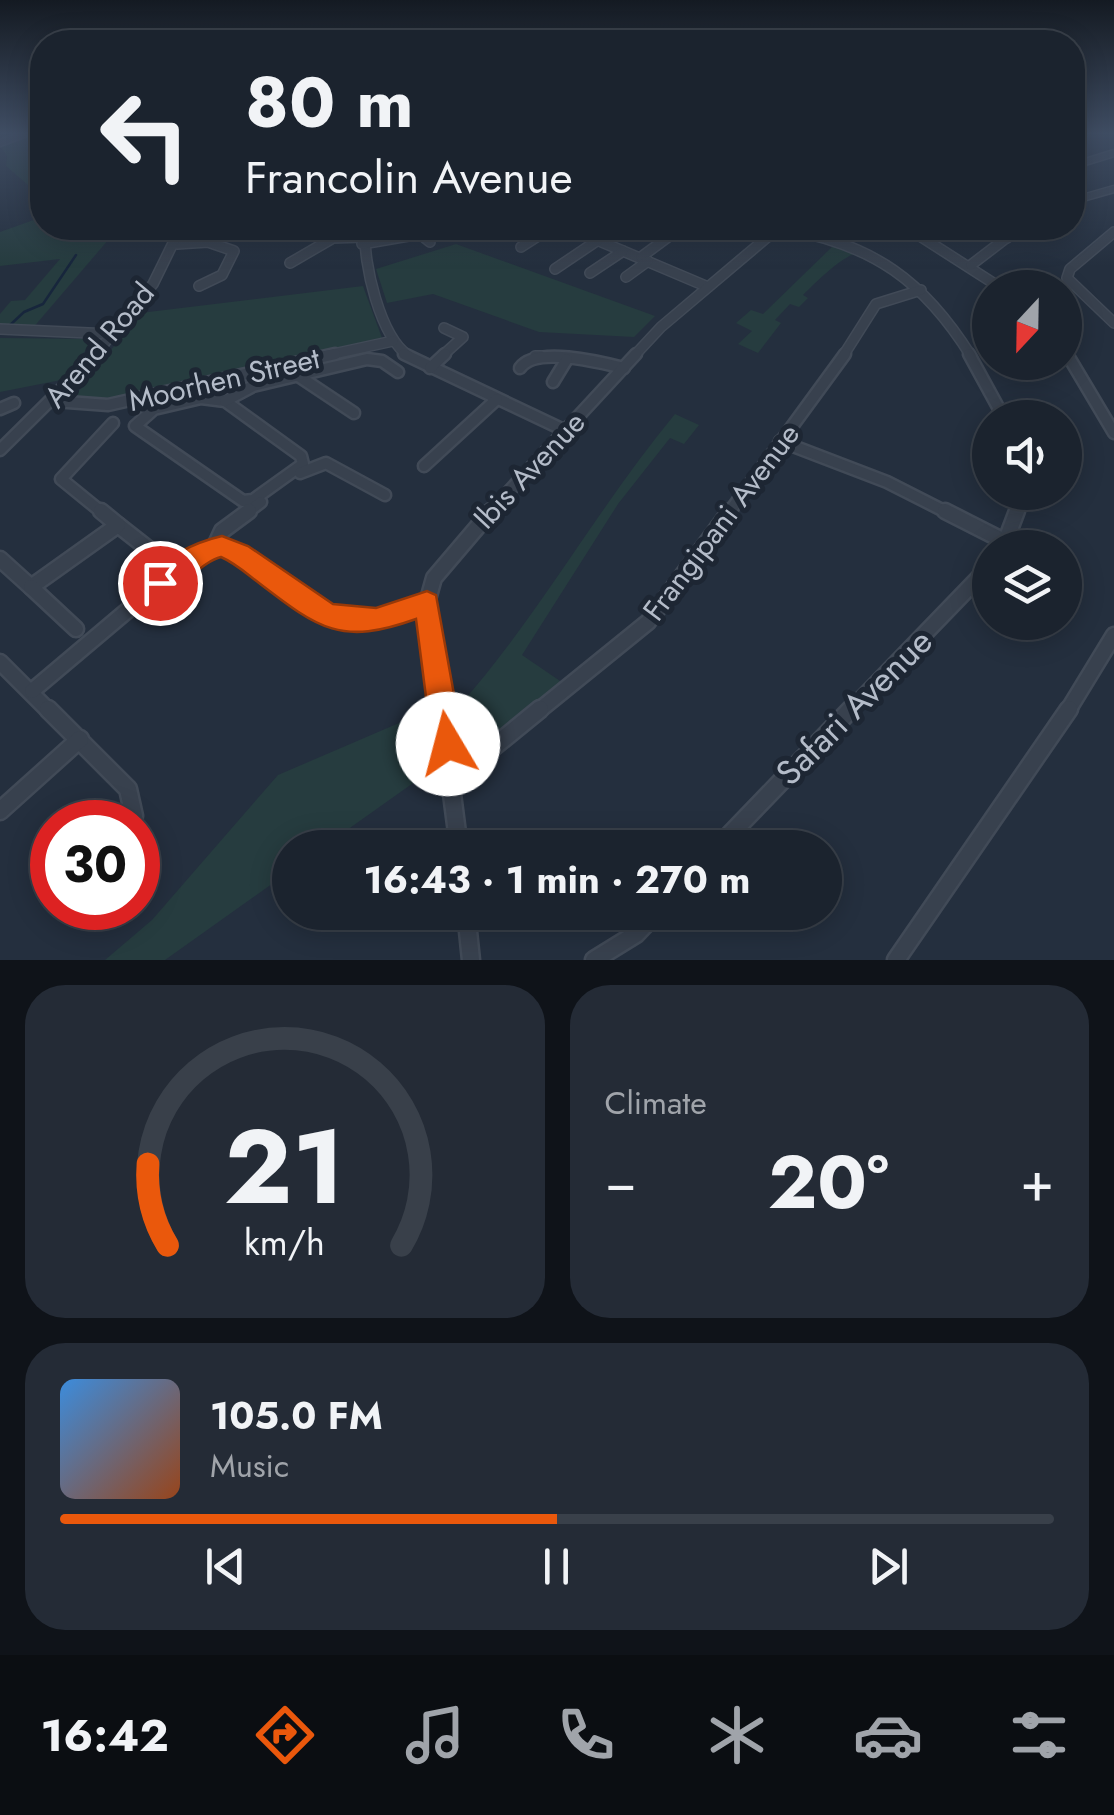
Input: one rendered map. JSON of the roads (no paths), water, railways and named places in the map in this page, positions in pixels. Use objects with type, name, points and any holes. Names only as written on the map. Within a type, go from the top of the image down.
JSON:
[{"type":"street","points":[[1085,197],[1114,189]]},
{"type":"street","points":[[1114,232],[1070,269],[1067,278],[1114,322]]},
{"type":"street","name":"Arend Road","points":[[0,450],[54,401],[111,334],[160,272],[178,240]]},
{"type":"street","points":[[290,264],[328,240]]},
{"type":"street","points":[[364,240],[393,340],[404,354],[566,430]]},
{"type":"street","points":[[521,248],[533,240]]},
{"type":"street","points":[[554,269],[598,240],[708,287]]},
{"type":"street","points":[[626,277],[668,240]]},
{"type":"street","name":"Ibis Avenue","points":[[427,603],[434,578],[451,554],[566,430],[673,315],[765,240]]},
{"type":"street","points":[[829,240],[850,245],[888,265],[921,290],[951,322],[994,400]]},
{"type":"street","points":[[928,240],[978,270]]},
{"type":"street","points":[[971,265],[1004,240]]},
{"type":"street","points":[[177,244],[208,242],[234,252],[222,274],[198,286]]},
{"type":"street","points":[[590,274],[624,251]]},
{"type":"street","name":"Frangipani Avenue","points":[[452,780],[648,622],[832,374],[876,304],[921,290]]},
{"type":"street","points":[[430,368],[463,338],[444,328]]},
{"type":"street","points":[[0,330],[111,334]]},
{"type":"street","name":"Moorhen Street","points":[[54,401],[108,405],[202,392],[393,340]]},
{"type":"street","points":[[520,368],[530,357],[624,368]]},
{"type":"street","points":[[225,400],[253,386],[374,359],[398,372]]},
{"type":"street","points":[[553,382],[567,359]]},
{"type":"street","points":[[1082,374],[1114,433]]},
{"type":"street","points":[[297,375],[354,413]]},
{"type":"street","points":[[202,392],[225,400],[305,460],[248,502],[136,426],[142,414],[202,392]]},
{"type":"street","points":[[424,466],[497,400]]},
{"type":"street","points":[[0,409],[14,403]]},
{"type":"street","points":[[113,423],[61,479],[160,558]]},
{"type":"street","points":[[780,441],[887,482],[977,530]]},
{"type":"street","points":[[32,691],[186,561],[215,546],[230,524],[314,465],[332,465],[385,495]]},
{"type":"street","points":[[32,587],[118,525]]},
{"type":"street","points":[[215,546],[239,553],[314,609],[344,620],[376,621],[427,603],[457,830]]},
{"type":"street","points":[[0,558],[76,630]]},
{"type":"street","name":"Safari Avenue","points":[[734,830],[972,585]]},
{"type":"street","points":[[898,959],[1093,674],[1114,635]]},
{"type":"street","points":[[0,662],[80,739],[128,790],[130,800]]},
{"type":"street","points":[[0,812],[80,739]]},
{"type":"street","points":[[468,930],[470,960]]},
{"type":"street","points":[[594,960],[640,930]]},
{"type":"waterway","points":[[9,326],[24,312],[43,304],[76,255]]}]
